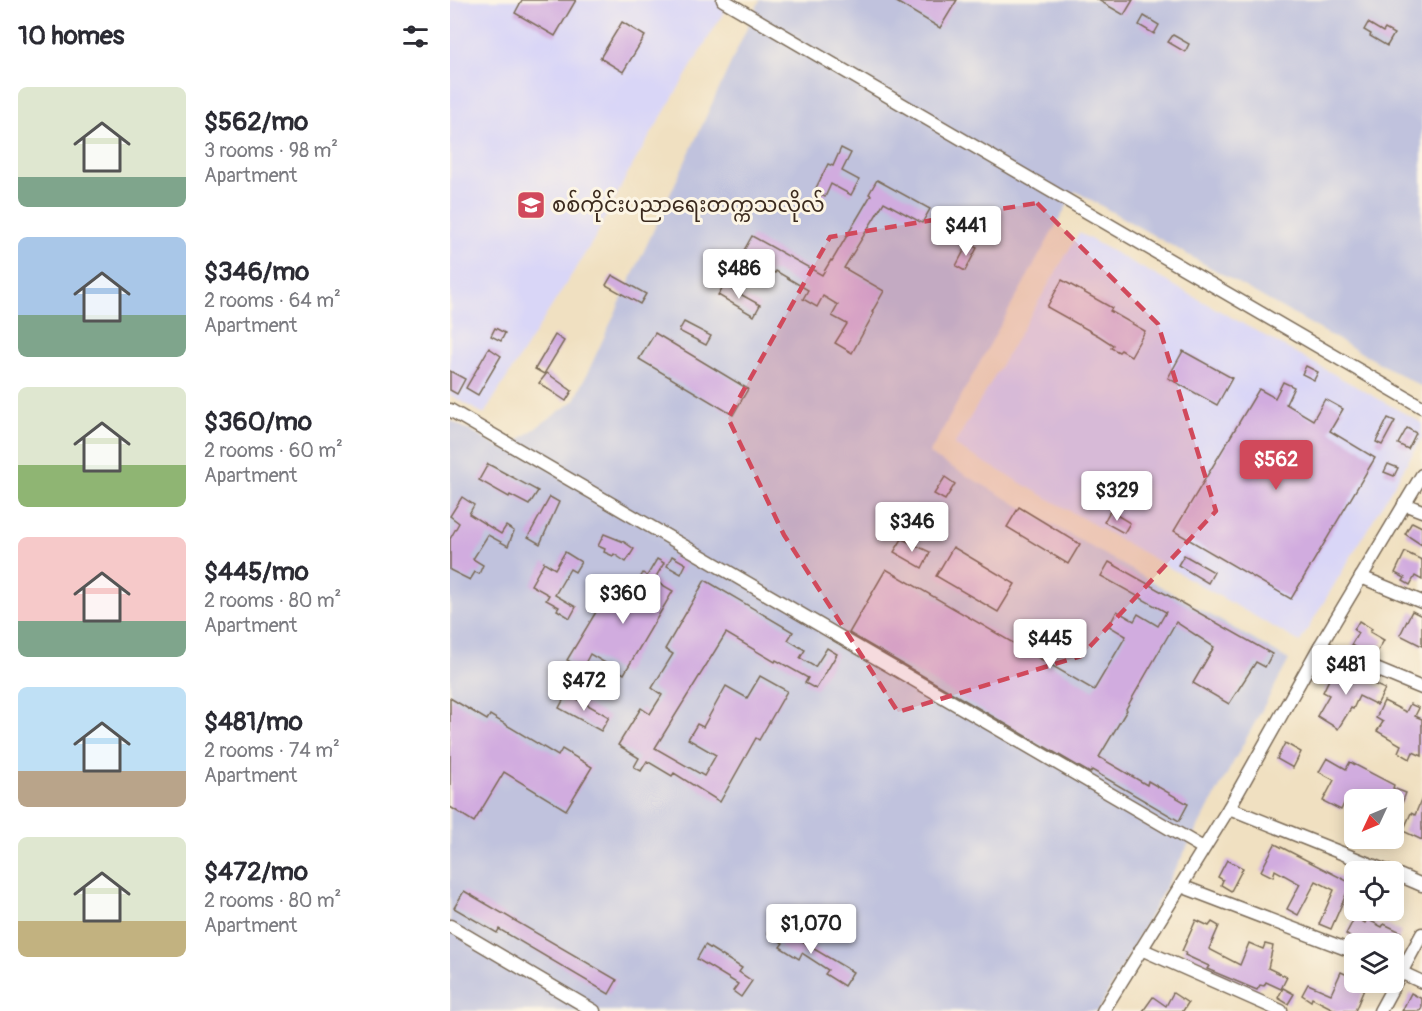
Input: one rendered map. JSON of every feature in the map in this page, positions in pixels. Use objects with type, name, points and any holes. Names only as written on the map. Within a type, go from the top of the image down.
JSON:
[{"type":"street","points":[[723,0],[1422,407]]},
{"type":"street","points":[[450,410],[1203,848]]},
{"type":"street","points":[[1102,1011],[1229,808],[1320,646],[1422,475]]},
{"type":"street","points":[[1404,504],[1422,511]]},
{"type":"street","points":[[1361,577],[1422,602]]},
{"type":"street","points":[[1320,646],[1422,688]]},
{"type":"street","points":[[1229,808],[1362,861]]},
{"type":"street","points":[[1404,877],[1422,885]]},
{"type":"street","points":[[1181,886],[1344,948]]},
{"type":"street","points":[[450,926],[594,1011]]},
{"type":"street","points":[[1404,960],[1422,934]]},
{"type":"street","points":[[1142,949],[1281,1011]]},
{"type":"street","points":[[1404,973],[1422,982]]},
{"type":"street","points":[[1380,1011],[1387,993]]},
{"type":"highlighted area","points":[[1037,203],[1158,324],[1216,511],[1081,656],[898,712],[784,535],[728,418],[830,237]]},
{"type":"shaded area","name":"စစ်ကိုင်းပညာရေးတက္ကသလိုလ်","points":[[450,0],[731,0],[628,173],[596,236],[484,414],[450,395]]},
{"type":"shaded area","points":[[760,0],[1422,0],[1422,387],[1075,191],[929,454],[1289,660],[1098,1011],[450,1011],[450,420],[505,450],[575,400]]},
{"type":"shaded area","points":[[1079,233],[1422,423],[1422,438],[1300,642],[954,445]]},
{"type":"building","points":[[522,0],[576,0],[555,36],[515,13]]},
{"type":"building","points":[[893,0],[957,0],[940,28]]},
{"type":"building","points":[[1098,0],[1133,0],[1124,15]]},
{"type":"building","points":[[1144,16],[1159,25],[1154,34],[1139,25]]},
{"type":"building","points":[[622,22],[645,36],[623,72],[600,58]]},
{"type":"building","points":[[1368,23],[1383,32],[1385,29],[1394,34],[1387,46],[1364,30]]},
{"type":"building","points":[[1173,35],[1189,44],[1185,52],[1168,42]]},
{"type":"building","points":[[841,148],[851,153],[842,171],[859,180],[851,195],[831,184],[825,197],[814,192],[828,164],[833,166]]},
{"type":"building","points":[[877,180],[930,209],[922,223],[884,202],[844,268],[884,291],[852,353],[835,343],[847,324],[832,316],[838,305],[823,296],[817,307],[803,299],[808,290],[776,271],[775,273],[770,271],[767,277],[738,261],[752,236],[822,275],[871,195],[869,194]]},
{"type":"building","points":[[968,243],[977,248],[965,271],[956,266]]},
{"type":"building","points":[[612,275],[646,294],[640,304],[606,285]]},
{"type":"building","points":[[1062,280],[1112,308],[1110,311],[1145,331],[1131,356],[1121,350],[1119,352],[1111,348],[1113,345],[1099,336],[1047,307]]},
{"type":"building","points":[[724,285],[760,305],[754,316],[718,295]]},
{"type":"building","points":[[684,322],[711,336],[706,345],[679,331]]},
{"type":"building","points":[[495,328],[505,333],[501,341],[491,336]]},
{"type":"building","points":[[655,333],[748,389],[733,415],[639,359]]},
{"type":"building","points":[[555,335],[564,341],[544,374],[535,369]]},
{"type":"building","points":[[489,348],[501,356],[478,395],[466,388]]},
{"type":"building","points":[[1183,351],[1232,378],[1217,405],[1168,378]]},
{"type":"building","points":[[1306,366],[1318,372],[1314,380],[1302,374]]},
{"type":"building","points":[[450,371],[465,379],[457,394],[450,390]]},
{"type":"building","points":[[547,373],[572,391],[566,401],[539,383]]},
{"type":"building","points":[[1283,382],[1294,387],[1286,404],[1313,420],[1325,399],[1343,409],[1330,431],[1375,458],[1291,599],[1174,531],[1259,389],[1275,398]]},
{"type":"building","points":[[1388,418],[1395,421],[1382,445],[1376,442]]},
{"type":"building","points":[[1407,428],[1416,433],[1408,449],[1398,444]]},
{"type":"building","points":[[488,464],[538,491],[529,505],[479,480]]},
{"type":"building","points":[[1388,464],[1398,468],[1394,476],[1384,472]]},
{"type":"building","points":[[945,477],[955,484],[945,500],[934,494]]},
{"type":"building","points":[[462,497],[474,505],[469,514],[501,534],[506,526],[514,531],[508,546],[488,535],[473,559],[483,565],[479,574],[475,572],[470,580],[450,570],[450,539],[459,523],[450,516]]},
{"type":"building","points":[[550,497],[559,502],[540,544],[528,537]]},
{"type":"building","points":[[1019,507],[1080,544],[1068,564],[1007,527]]},
{"type":"building","points":[[1110,511],[1130,523],[1124,533],[1104,522]]},
{"type":"building","points":[[1412,522],[1422,527],[1422,545],[1405,534]]},
{"type":"building","points":[[604,534],[634,549],[626,562],[614,554],[613,556],[604,552],[605,549],[598,546]]},
{"type":"building","points":[[902,539],[930,552],[922,568],[894,552]]},
{"type":"building","points":[[953,547],[1015,584],[998,612],[936,576]]},
{"type":"building","points":[[565,552],[581,562],[575,572],[570,569],[555,595],[576,607],[570,618],[557,610],[559,607],[546,600],[549,595],[531,585],[544,562],[555,569]]},
{"type":"building","points":[[1405,552],[1422,560],[1422,580],[1415,576],[1410,585],[1403,581],[1405,578],[1395,573]]},
{"type":"building","points":[[1184,555],[1214,572],[1208,583],[1178,565]]},
{"type":"building","points":[[672,556],[686,564],[681,574],[667,566]]},
{"type":"building","points":[[657,559],[664,563],[654,580],[673,591],[624,674],[590,654],[582,669],[567,660],[596,612],[593,610],[599,598],[621,610],[643,573],[647,576]]},
{"type":"building","points":[[1109,562],[1272,654],[1265,667],[1256,662],[1229,704],[1193,683],[1214,647],[1176,622],[1099,757],[1147,785],[1148,781],[1188,804],[1179,821],[1092,770],[1090,773],[849,633],[886,569],[1094,690],[1126,636],[1109,626],[1117,611],[1134,621],[1138,614],[1158,626],[1166,612],[1101,576]]},
{"type":"building","points":[[705,580],[793,632],[788,640],[805,650],[800,658],[815,667],[827,648],[837,654],[816,689],[805,683],[808,678],[776,660],[775,662],[726,633],[655,748],[704,776],[716,755],[688,739],[697,724],[703,727],[726,686],[747,698],[760,676],[787,691],[759,740],[756,738],[720,802],[674,773],[672,776],[647,761],[641,771],[634,767],[639,758],[618,745],[641,708],[650,714],[662,695],[652,688],[673,654],[665,649]]},
{"type":"building","points":[[1412,611],[1422,616],[1422,646],[1400,635]]},
{"type":"building","points":[[1359,621],[1372,629],[1370,632],[1384,640],[1374,658],[1351,645],[1358,633],[1354,630]]},
{"type":"building","points":[[1335,667],[1385,689],[1377,705],[1359,696],[1353,709],[1351,708],[1338,729],[1317,716],[1329,695],[1323,692]]},
{"type":"building","points":[[567,693],[609,717],[601,731],[559,708]]},
{"type":"building","points":[[450,698],[487,720],[490,715],[558,756],[562,749],[592,767],[566,810],[504,772],[474,822],[450,807]]},
{"type":"building","points":[[1384,701],[1406,712],[1410,704],[1419,708],[1415,716],[1422,719],[1422,756],[1413,752],[1410,759],[1398,752],[1401,745],[1377,731],[1383,722],[1376,718]]},
{"type":"building","points":[[1285,743],[1301,752],[1293,768],[1277,759]]},
{"type":"building","points":[[1327,758],[1346,769],[1350,762],[1394,785],[1393,788],[1396,789],[1344,789],[1344,804],[1341,810],[1323,801],[1334,780],[1319,772]]},
{"type":"building","points":[[1422,798],[1422,840],[1404,831],[1411,813],[1415,815]]},
{"type":"building","points":[[1275,844],[1344,879],[1344,899],[1331,929],[1319,924],[1334,890],[1316,881],[1298,915],[1287,909],[1300,884],[1275,870],[1273,877],[1261,871]]},
{"type":"building","points":[[1227,860],[1243,868],[1231,891],[1221,885],[1223,880],[1218,877]]},
{"type":"building","points":[[464,891],[617,980],[609,994],[499,929],[497,933],[454,908]]},
{"type":"building","points":[[824,917],[835,924],[827,937],[816,931]]},
{"type":"building","points":[[1196,920],[1209,926],[1212,922],[1219,926],[1209,949],[1240,965],[1249,943],[1263,949],[1265,944],[1273,946],[1268,968],[1287,977],[1281,989],[1266,982],[1257,990],[1207,969],[1209,966],[1185,955],[1186,952],[1182,951]]},
{"type":"building","points":[[1353,921],[1365,923],[1371,921],[1382,927],[1384,924],[1401,932],[1401,933],[1347,933]]},
{"type":"building","points":[[772,924],[853,972],[844,986],[825,974],[828,970],[802,953],[799,959],[780,947],[783,943],[767,933]]},
{"type":"building","points":[[705,945],[742,968],[739,972],[752,981],[741,997],[733,991],[738,984],[697,959]]},
{"type":"building","points":[[1341,972],[1344,973],[1344,993],[1362,993],[1355,1011],[1337,1011],[1302,995],[1308,984],[1331,994]]},
{"type":"building","points":[[1283,988],[1294,994],[1288,1004],[1278,998]]},
{"type":"building","points":[[1173,993],[1188,1003],[1183,1011],[1143,1011],[1153,997],[1166,1006]]},
{"type":"building","points":[[1411,993],[1422,999],[1420,1011],[1402,1011]]},
{"type":"place","name":"စစ်ကိုင်းပညာရေးတက္ကသလိုလ်","points":[[531,205]]}]
